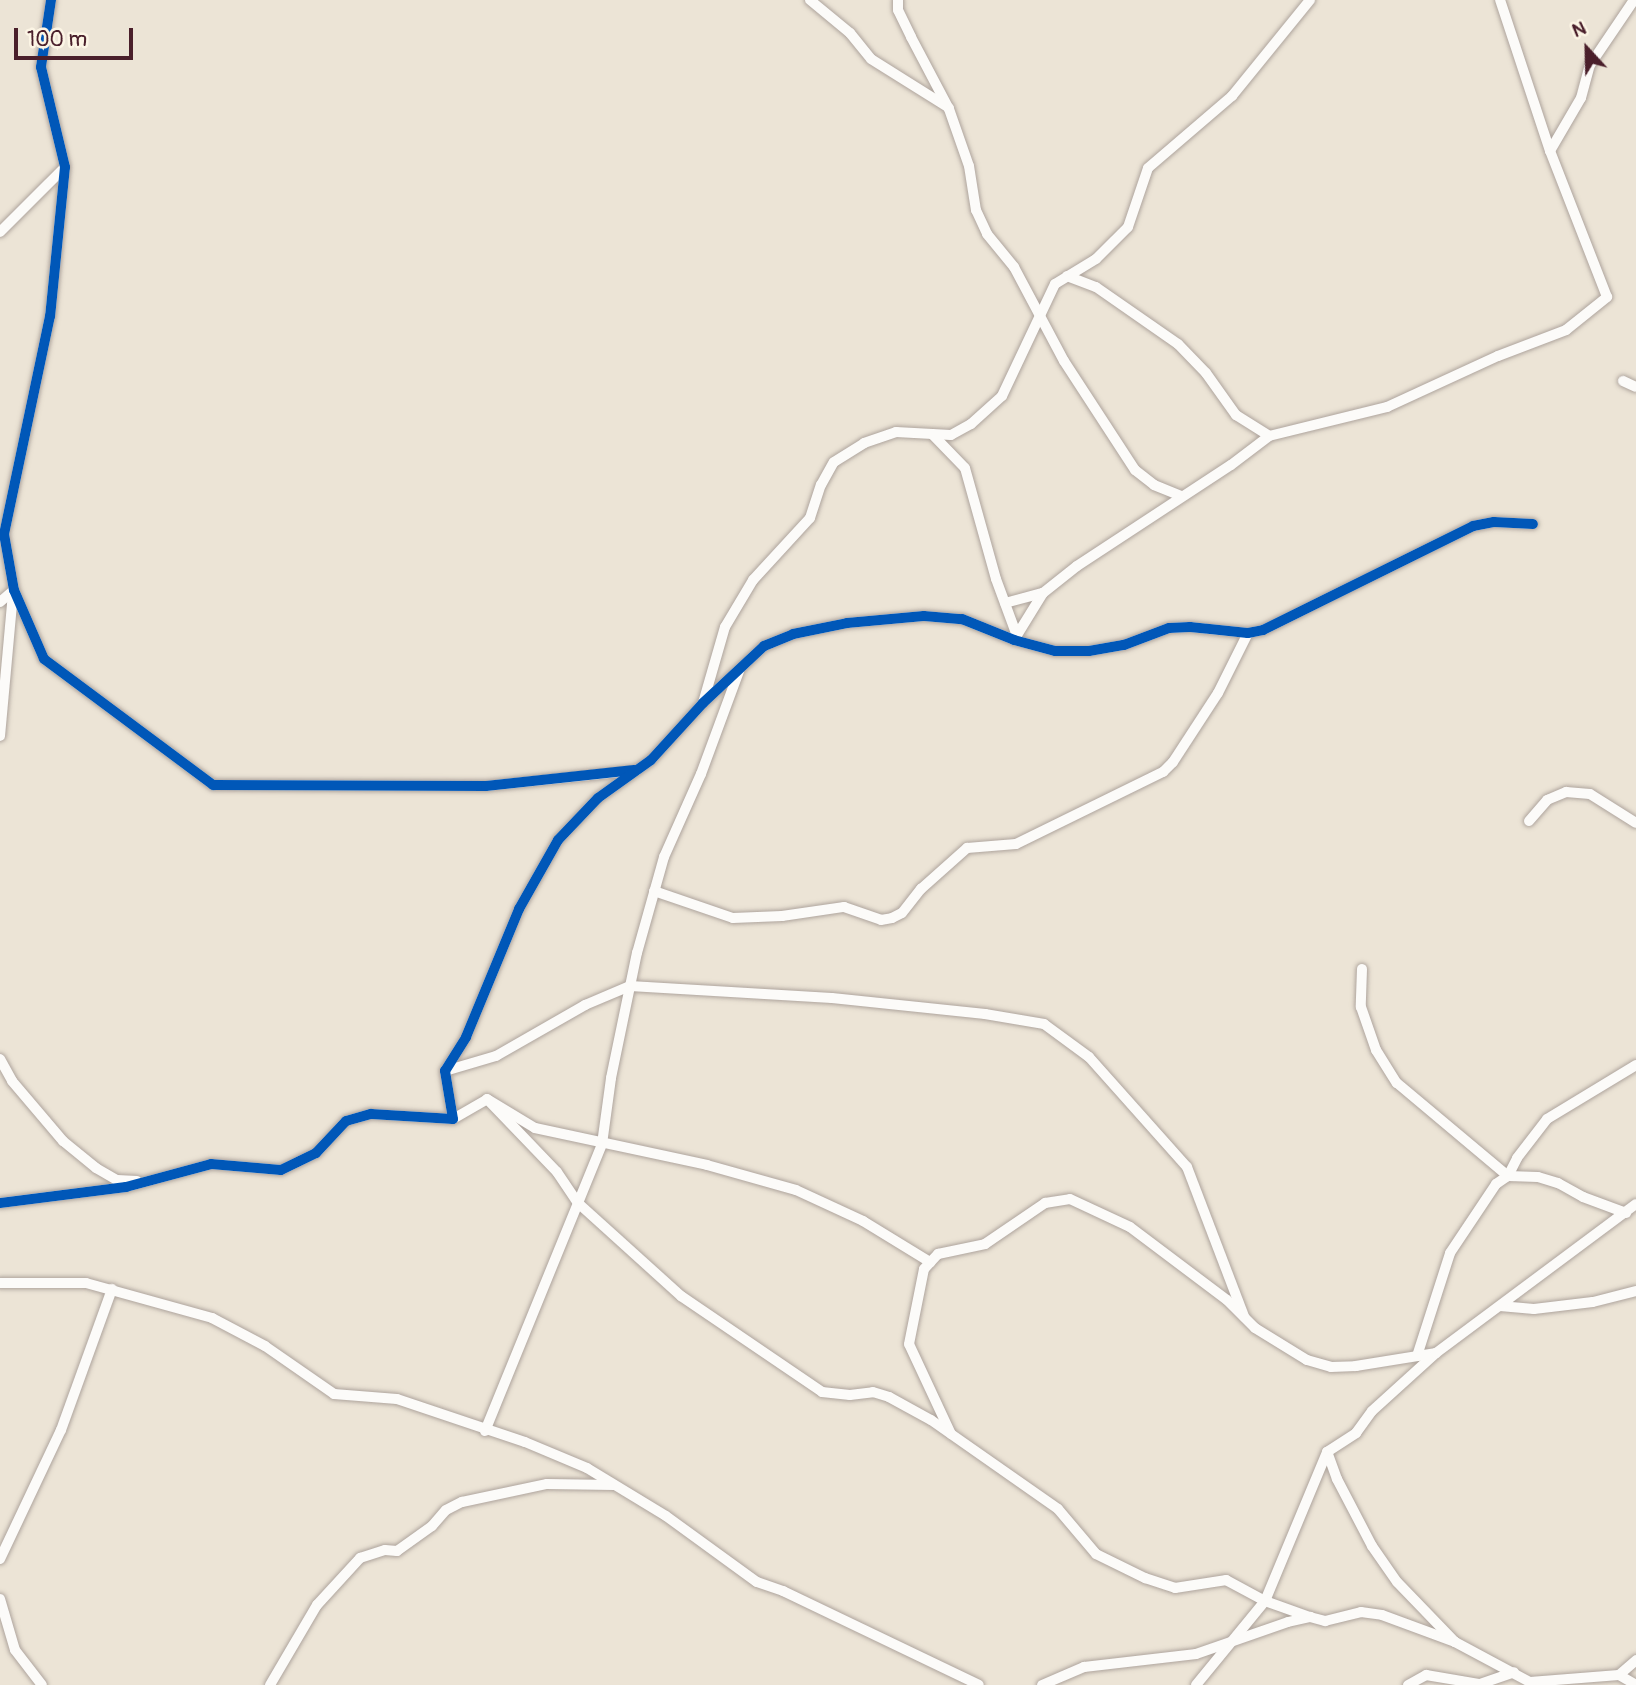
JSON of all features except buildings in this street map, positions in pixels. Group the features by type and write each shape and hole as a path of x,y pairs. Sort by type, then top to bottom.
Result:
{"street":[{"path":"51,0 41,67 65,167 50,316 4,534 14,590 44,659 213,785 486,786 638,769"},
{"path":"810,0 850,33 872,59 949,108"},
{"path":"898,0 898,10 949,108 969,166 980,222 995,247 1014,267 1040,311 1064,361 1136,470 1154,485 1181,496"},
{"path":"703,703 725,627 753,580 810,518 821,485 834,462 864,443 896,432 951,435 971,424 1002,396 1055,284 1096,259 1128,227 1148,168 1232,96 1310,0"},
{"path":"1005,603 1043,593 1181,496 1231,465 1269,436 1387,407 1499,356 1566,330 1607,297 1597,263 1550,151 1500,0"},
{"path":"1550,151 1581,98 1590,65 1634,0"},
{"path":"0,232 65,167"},
{"path":"1067,276 1096,287 1178,344 1206,373 1236,415 1269,436"},
{"path":"1623,381 1636,387"},
{"path":"932,434 965,468 1015,636"},
{"path":"453,1119 445,1071 466,1037 519,909 558,839 598,798 651,760 703,703 764,646 793,634 847,622 924,616 962,618 1055,651 1088,651 1124,645 1169,628 1190,627 1248,633 1263,630 1474,526 1494,522 1533,524"},
{"path":"0,602 14,590"},
{"path":"0,736 14,590"},
{"path":"1015,636 1043,593"},
{"path":"654,891 733,918 782,916 844,907 881,920 892,918 902,913 921,889 967,848 1016,844 1163,772 1173,762 1218,693 1248,633"},
{"path":"485,1431 602,1144 611,1078 630,986 654,891 664,857 701,774 740,670"},
{"path":"1529,821 1547,800 1566,792 1590,794 1636,823"},
{"path":"1362,970 1361,1007 1376,1051 1397,1083 1508,1176 1538,1177 1558,1183 1583,1197 1626,1213"},
{"path":"445,1071 496,1056 585,1005 630,986 832,998 985,1014 1044,1024 1089,1057 1187,1167 1244,1316"},
{"path":"0,1059 12,1081 63,1141 96,1168 117,1180 141,1182"},
{"path":"1417,1356 1450,1253 1496,1184 1508,1176 1517,1158 1547,1119 1636,1065"},
{"path":"486,1099 536,1128 706,1165 796,1190 863,1221 930,1262"},
{"path":"0,1203 126,1187 211,1164 281,1170 316,1153 346,1121 371,1114 453,1119 486,1099"},
{"path":"486,1099 557,1172 578,1203 681,1296 822,1392 850,1395 873,1392 889,1397 952,1435 1058,1509 1096,1555 1175,1588 1226,1580 1265,1601 1325,1621 1361,1612 1382,1615 1455,1642 1530,1682 1619,1675 1636,1685"},
{"path":"952,1435 909,1344 924,1269 938,1254 985,1244 1045,1203 1070,1199 1130,1227 1227,1300 1255,1328 1307,1360 1331,1367 1436,1353"},
{"path":"1196,1685 1265,1601 1326,1452 1356,1433 1372,1411 1436,1353 1636,1204"},
{"path":"0,1283 52,1281 112,1289 212,1318 241,1332 296,1366 334,1394 397,1399 485,1431 525,1442 587,1468 666,1516 730,1566 757,1582 783,1591 979,1685"},
{"path":"0,1559 61,1430 112,1289"},
{"path":"1500,1306 1534,1309 1593,1302 1636,1291"},
{"path":"1326,1452 1372,1546 1397,1582 1455,1642"},
{"path":"270,1685 317,1605 360,1558 385,1550 397,1551 432,1526 446,1510 462,1502 547,1484 615,1485"},
{"path":"0,1599 15,1650 42,1685"},
{"path":"1042,1685 1084,1667 1196,1654 1310,1617"},
{"path":"1619,1675 1636,1660"},
{"path":"1408,1685 1426,1675 1480,1684 1514,1672"}],"cycle path":[{"path":"51,0 41,67 65,167 50,316 4,534 14,590 44,659 213,785 486,786 634,770"},
{"path":"0,1203 126,1187 211,1164 281,1170 316,1153 346,1121 371,1114 453,1119 445,1071 466,1037 519,909 558,840 598,798 651,760 703,703 764,646 793,634 847,623 924,616 962,619 1014,640 1055,651 1089,651 1124,645 1169,628 1190,627 1248,633 1263,630 1473,526 1494,522 1533,524"}]}
